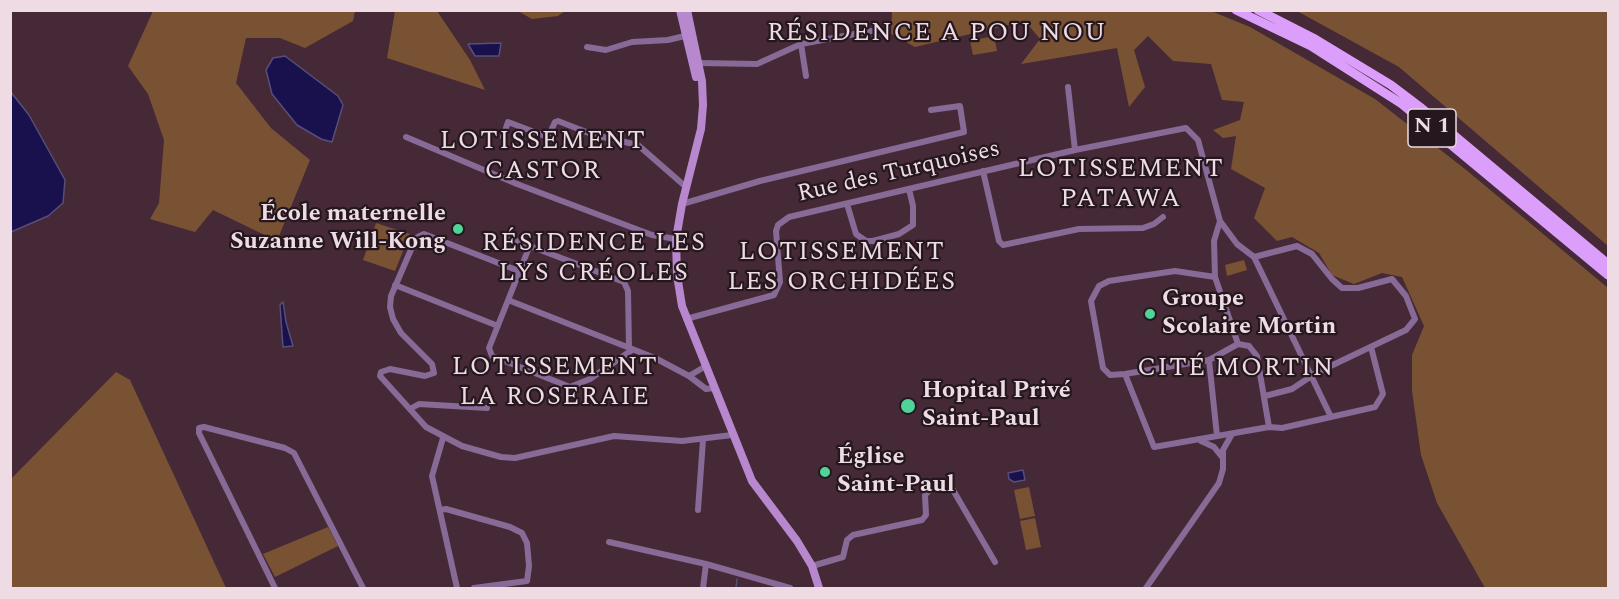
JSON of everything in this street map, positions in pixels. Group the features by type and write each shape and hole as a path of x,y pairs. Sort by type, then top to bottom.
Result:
{"main road":[{"path":"680,10 699,63 703,105 697,146 682,204 676,239 676,275 686,319 752,481 797,541 812,566 819,588"},
{"path":"687,10 698,94 697,146"},
{"name":"N 1","path":"1236,10 1311,46 1402,104 1608,275"},
{"name":"N 1","path":"1258,10 1324,44 1398,91 1608,264"}],"street":[{"path":"699,63 757,64 801,44 872,31"},
{"path":"587,47 606,50 632,42 668,40 689,35"},
{"path":"801,44 806,76"},
{"path":"1068,87 1075,150"},
{"path":"682,204 760,182 964,132 960,106 931,110"},
{"path":"503,137 508,122 545,136 549,135 558,121 594,135 638,145 686,187"},
{"name":"Rue des Turquoises","path":"686,319 774,295 780,282 778,225 789,217 1075,150 1184,128 1189,129 1199,144 1220,221 1233,240 1254,257 1331,417"},
{"path":"406,137 517,184 652,235 676,239"},
{"path":"984,171 999,241 1004,246 1079,229 1143,228 1163,217"},
{"path":"847,204 856,234 866,241 873,241 899,234 913,225 913,206 909,189"},
{"path":"1220,221 1215,241 1215,277 1238,344"},
{"path":"519,271 424,234 416,238 395,285 390,307 393,319 413,347 434,368 431,375 390,369 381,372 382,381 426,427 443,438 485,454 515,458 614,436 703,440 732,435"},
{"path":"509,238 624,282 628,291 630,349"},
{"path":"530,246 489,348 493,357 570,387 591,379 630,349"},
{"path":"1254,257 1297,246 1312,254 1342,288 1358,288 1386,279 1397,282 1414,313 1415,322 1406,330 1311,377 1288,391 1265,396"},
{"path":"1215,277 1174,271 1109,281 1095,290 1091,296 1091,305 1103,368 1110,375 1125,374 1209,360 1238,344 1249,346 1256,352 1269,427"},
{"path":"395,285 498,326"},
{"path":"508,300 655,358 689,376 706,389 715,388"},
{"path":"1125,374 1154,447 1201,441 1269,427 1282,428 1372,408 1382,401 1383,394 1371,347"},
{"path":"1209,360 1217,436"},
{"path":"689,376 705,366"},
{"path":"410,409 419,404 487,408"},
{"path":"275,588 199,433 199,428 204,427 285,448 294,453 363,588"},
{"path":"1146,588 1219,483 1223,469 1222,457 1232,434"},
{"path":"443,438 432,476 457,588"},
{"path":"698,510 703,440"},
{"path":"1201,441 1214,447 1222,457"},
{"path":"812,566 843,557 847,540 853,535 922,520 926,515 925,495 933,487 940,485 953,490 995,562"},
{"path":"440,510 446,509 510,527 522,532 527,543 529,566 527,580 474,588"},
{"path":"609,542 706,564 790,588"},
{"path":"703,588 706,564"}],"shaded area":[{"path":"153,11 355,11 353,21 305,48 280,38 246,38 236,83 271,128 310,160 277,241 213,210 195,232 150,219 159,203 164,140 148,94 128,66"},
{"path":"395,11 437,11 470,60 485,90 387,58"},
{"path":"518,11 565,11 558,16 532,19"},
{"path":"892,11 1211,11 1250,27 1375,99 1465,169 1608,288 1608,588 1485,588 1437,503 1421,455 1412,391 1412,355 1424,326 1402,277 1382,273 1354,284 1332,275 1319,253 1292,237 1277,241 1254,218 1265,188 1231,169 1236,136 1223,138 1213,130 1240,120 1244,102 1222,100 1211,64 1173,61 1148,36 1134,50 1145,87 1129,107 1117,48 1021,64 1040,39 1025,21 915,47 891,34"},
{"path":"1297,11 1608,11 1608,246 1399,67"},
{"path":"994,36 997,51 973,55 970,41"},
{"path":"501,43 499,56 475,56 468,44"},
{"path":"285,56 338,96 343,105 332,142 321,139 297,125 272,94 266,70 273,58"},
{"path":"10,91 29,115 65,180 63,203 48,216 11,232"},
{"path":"376,223 410,234 395,271 363,260"},
{"path":"1244,260 1247,270 1227,276 1225,265"},
{"path":"283,302 293,346 283,347 280,305"},
{"path":"116,372 130,380 226,588 11,588 11,479"},
{"path":"1023,470 1025,480 1014,482 1009,479 1008,473"},
{"path":"1029,487 1035,516 1020,519 1014,490"},
{"path":"1035,518 1041,547 1026,550 1020,521"},
{"path":"328,527 338,546 275,577 263,554"}],"waterway":[{"path":"736,588 737,579"}],"place":[{"name":"École maternelle Suzanne Will-Kong","path":"458,229"},
{"name":"Groupe Scolaire Mortin","path":"1150,314"},
{"name":"Hopital Privé Saint-Paul","path":"908,406"},
{"name":"Église Saint-Paul","path":"825,472"}],"district":[{"name":"RÉSIDENCE A POU NOU","path":"937,35"},
{"name":"LOTISSEMENT CASTOR","path":"543,158"},
{"name":"LOTISSEMENT PATAWA","path":"1121,186"},
{"name":"RÉSIDENCE LES LYS CRÉOLES","path":"594,260"},
{"name":"LOTISSEMENT LES ORCHIDÉES","path":"842,269"},
{"name":"CITÉ MORTIN","path":"1236,370"},
{"name":"LOTISSEMENT LA ROSERAIE","path":"555,384"}]}
